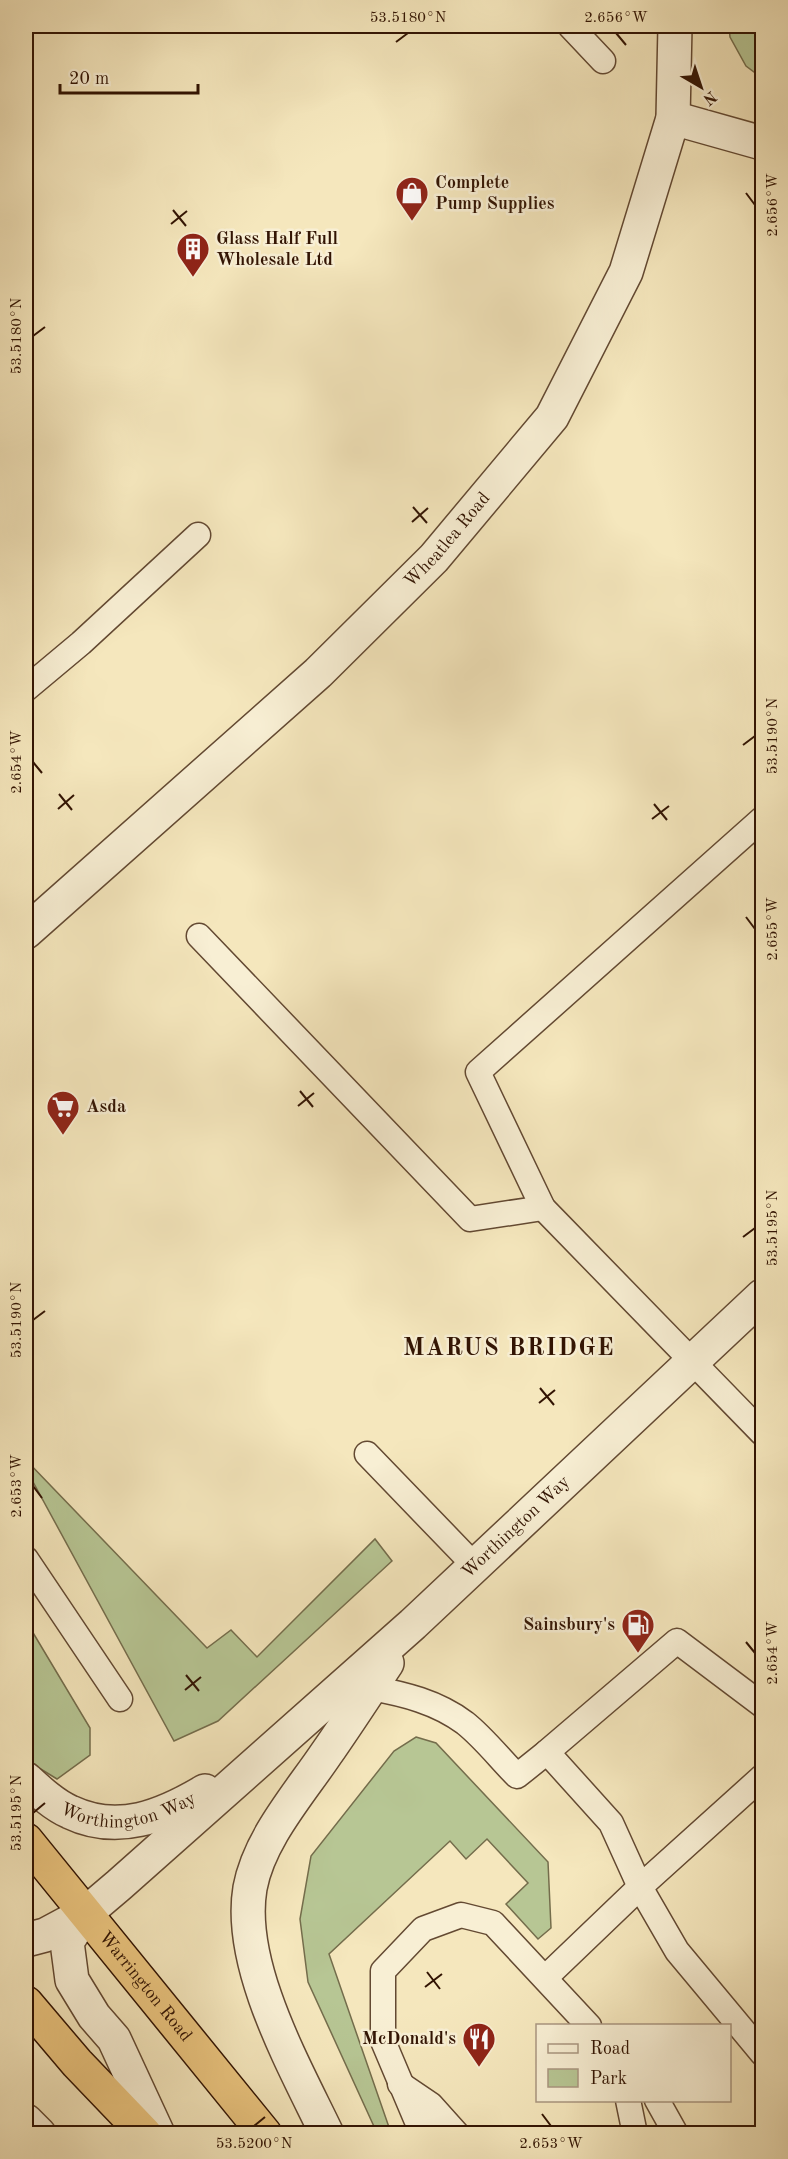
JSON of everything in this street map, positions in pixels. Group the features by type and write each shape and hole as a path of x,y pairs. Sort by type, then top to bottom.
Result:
{"highway":[{"name":"Warrington Road","path":"26,1840 265,2133"},
{"path":"26,2003 57,2041 145,2133"}],"street":[{"name":"Wheatlea Road","path":"26,932 318,673 434,558 552,417 626,272 673,118 675,26"},
{"path":"673,118 762,143"},
{"name":"Worthington Way","path":"26,1940 45,1935 86,1913 413,1624 762,1296"},
{"path":"327,2133 281,2036 258,1977 248,1927 250,1888 265,1844 413,1624"},
{"name":"Worthington Way","path":"26,1779 69,1812 88,1819 120,1823 159,1816 265,1755"},
{"name":"Worthington Way","path":"86,1913 68,1942 72,1980 94,2016 114,2039 158,2133"},
{"path":"26,2121 39,2133"}],"lane":[{"path":"570,26 603,62"},
{"path":"26,689 81,643 198,535"},
{"path":"762,819 478,1072 543,1208 762,1433"},
{"path":"199,936 470,1219 543,1208"},
{"path":"368,1454 474,1565"},
{"path":"26,1559 120,1699"},
{"path":"371,1688 413,1696 437,1706 465,1723 517,1776 677,1641 762,1705"},
{"path":"547,1752 611,1823 640,1887 677,1951 762,2053"},
{"path":"545,1978 640,1887 762,1778"},
{"path":"429,2133 416,2119 383,2041 383,1971 423,1929 461,1915 493,1923 588,2024"},
{"path":"400,2084 431,2105 457,2133"},
{"path":"628,2102 634,2133"},
{"path":"658,2102 675,2133"}],"green space":[{"path":"729,26 762,26 762,78 746,66 730,37"},
{"path":"26,1460 207,1648 231,1630 257,1657 375,1539 392,1561 218,1721 174,1741 26,1469"},
{"path":"26,1621 90,1728 90,1755 57,1779 26,1760"},
{"path":"416,1737 436,1743 548,1862 551,1928 538,1939 506,1904 528,1883 487,1839 466,1859 450,1841 329,1954 391,2133 377,2133 308,1982 300,1919 311,1856 394,1751"}],"place":[{"name":"Complete Pump Supplies","path":"412,222"},
{"name":"Glass Half Full Wholesale Ltd","path":"193,278"},
{"name":"Asda","path":"63,1136"},
{"name":"Sainsbury's","path":"638,1654"},
{"name":"McDonald's","path":"479,2068"}],"district":[{"name":"MARUS BRIDGE","path":"509,1349"}]}
